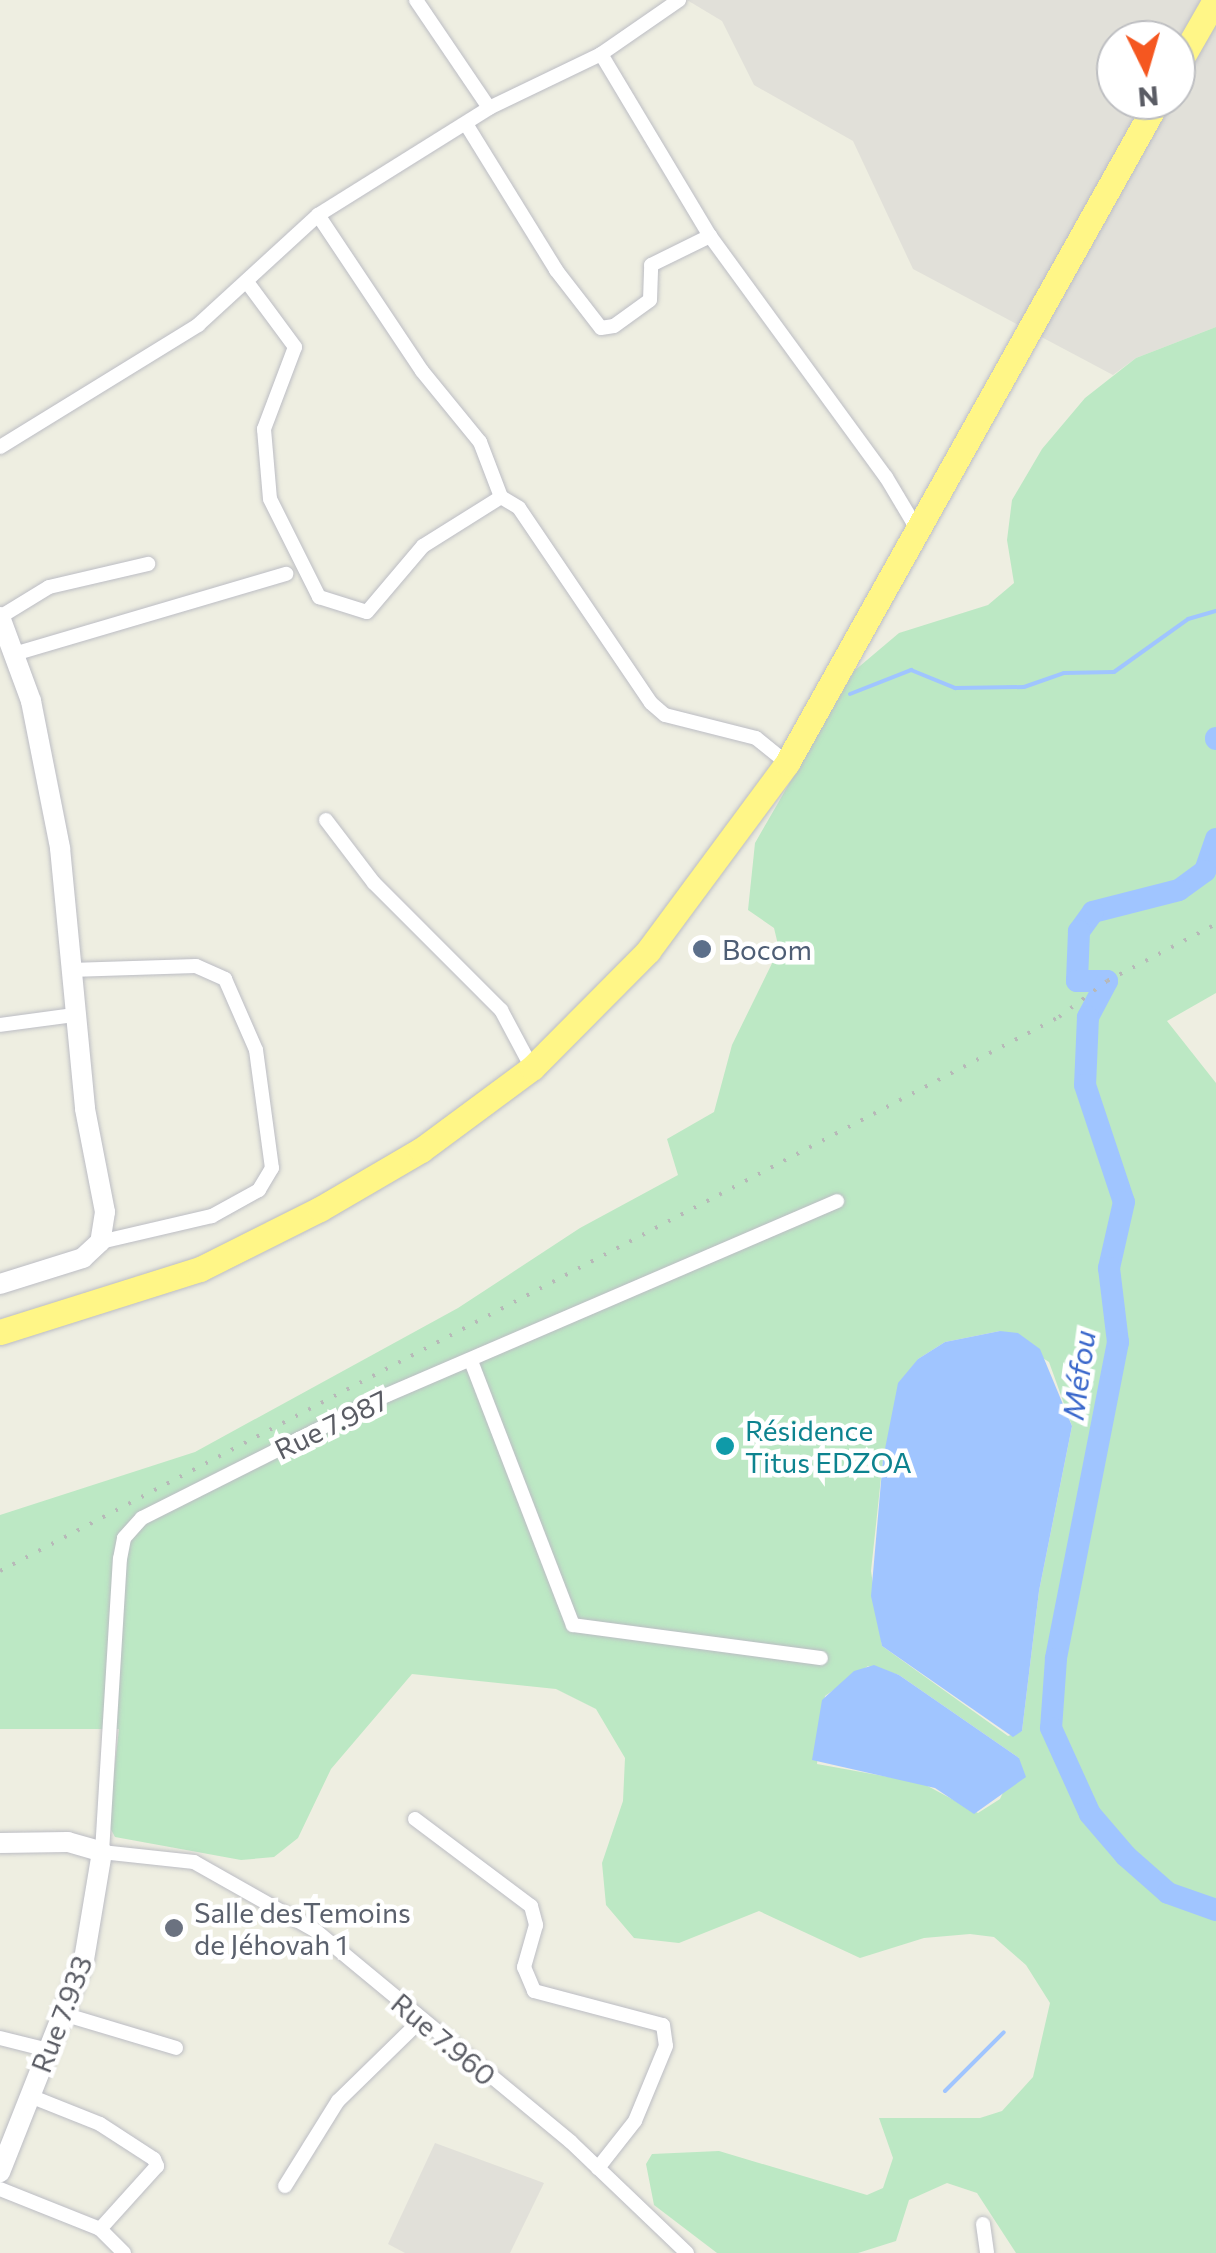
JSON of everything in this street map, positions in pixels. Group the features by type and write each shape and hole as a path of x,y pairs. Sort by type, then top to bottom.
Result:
{"highway":[{"path":"1196,33 1215,0"},
{"path":"0,1332 200,1269 320,1210 421,1150 532,1068 686,906 787,763 1147,120"}],"street":[{"path":"416,0 489,108"},
{"path":"0,447 112,384 247,282 318,215 489,108 601,54 679,0"},
{"path":"601,54 710,236 886,477 916,529"},
{"path":"466,124 556,270 601,328 614,326 650,300 650,265 710,236"},
{"path":"318,215 422,372 480,442 502,497 519,508 575,600 651,703 665,715 756,738 787,763"},
{"path":"247,282 295,348 264,429 270,499 320,597 367,612 423,546 502,497"},
{"path":"100,1242 105,1212 74,1015 60,848 31,701 0,617 49,587 148,564"},
{"path":"14,654 286,574"},
{"path":"326,820 374,883 502,1010 532,1068"},
{"path":"0,1284 56,1271 100,1242 212,1216 259,1190 272,1168 256,1050 225,979 196,966 70,970"},
{"path":"0,1024 74,1015"},
{"name":"Rue 7.987","path":"102,1852 124,1538 142,1518 387,1394 471,1361 836,1200"},
{"path":"471,1361 573,1625 822,1658"},
{"path":"415,1819 531,1906 536,1924 524,1966 534,1991 664,2026 666,2046 634,2121 598,2168"},
{"name":"Rue 7.960","path":"0,1843 68,1842 102,1852 174,1858 217,1870 316,1931 598,2168 687,2253"},
{"name":"Rue 7.933","path":"0,2172 64,2014 94,1921 102,1852"},
{"path":"64,2014 176,2048"},
{"path":"284,2186 338,2101 422,2019"},
{"path":"0,2038 48,2050"},
{"path":"30,2096 100,2124 154,2159 157,2166 100,2229"},
{"path":"0,2190 100,2229 124,2253"},
{"path":"982,2224 987,2253"}],"shaded area":[{"path":"687,0 1216,0 1216,327 1136,358 1113,375 913,269 853,141 754,85 722,21"},
{"path":"435,2143 544,2183 510,2253 405,2253 388,2244"}],"green space":[{"path":"1216,327 1216,993 1167,1021 1216,1083 1216,2253 1016,2253 977,2193 947,2183 909,2200 896,2241 858,2253 717,2253 654,2205 646,2164 652,2154 719,2151 867,2195 883,2188 893,2158 879,2118 980,2118 1002,2111 1033,2077 1050,2003 1026,1965 994,1937 970,1934 924,1938 860,1958 759,1911 679,1943 634,1938 606,1905 602,1863 623,1801 625,1758 596,1709 556,1689 412,1674 331,1769 298,1838 274,1857 241,1860 115,1837 108,1824 119,1729 0,1729 0,1515 195,1452 458,1308 580,1228 678,1175 667,1139 714,1112 732,1045 779,949 774,928 748,910 755,843 854,671 899,633 988,605 1014,583 1007,540 1012,500 1042,449 1085,398 1136,358","holes":["1000,1331 1049,1362 1072,1426 1039,1591 1022,1731 1008,1736 882,1646 871,1571 883,1459 918,1359 945,1342","868,1666 899,1675 1019,1758 1000,1799 978,1813 922,1783 817,1764 825,1696"]}],"water":[{"path":"1000,1331 1018,1333 1040,1349 1072,1426 1039,1591 1022,1731 1013,1737 882,1646 871,1596 883,1459 898,1383 918,1359 945,1342"},
{"path":"874,1665 899,1675 1019,1758 1026,1777 974,1814 935,1788 812,1760 822,1700 854,1671"}],"waterway":[{"path":"850,694 911,670 955,688 1024,687 1064,673 1114,672 1188,619 1216,611"},
{"name":"Méfou","path":"1216,839 1205,871 1179,890 1093,912 1079,931 1077,981 1107,981 1088,1017 1085,1085 1124,1202 1109,1268 1118,1342 1056,1659 1051,1728 1090,1814 1126,1856 1168,1893 1216,1910"},
{"path":"945,2091 1004,2032"}],"railway":[{"path":"0,1571 1059,1017 1107,981 1216,924"}],"place":[{"name":"Bocom","path":"702,949"},
{"name":"Résidence Titus EDZOA","path":"725,1446"},
{"name":"Salle desTemoins de Jéhovah 1","path":"174,1928"}]}
